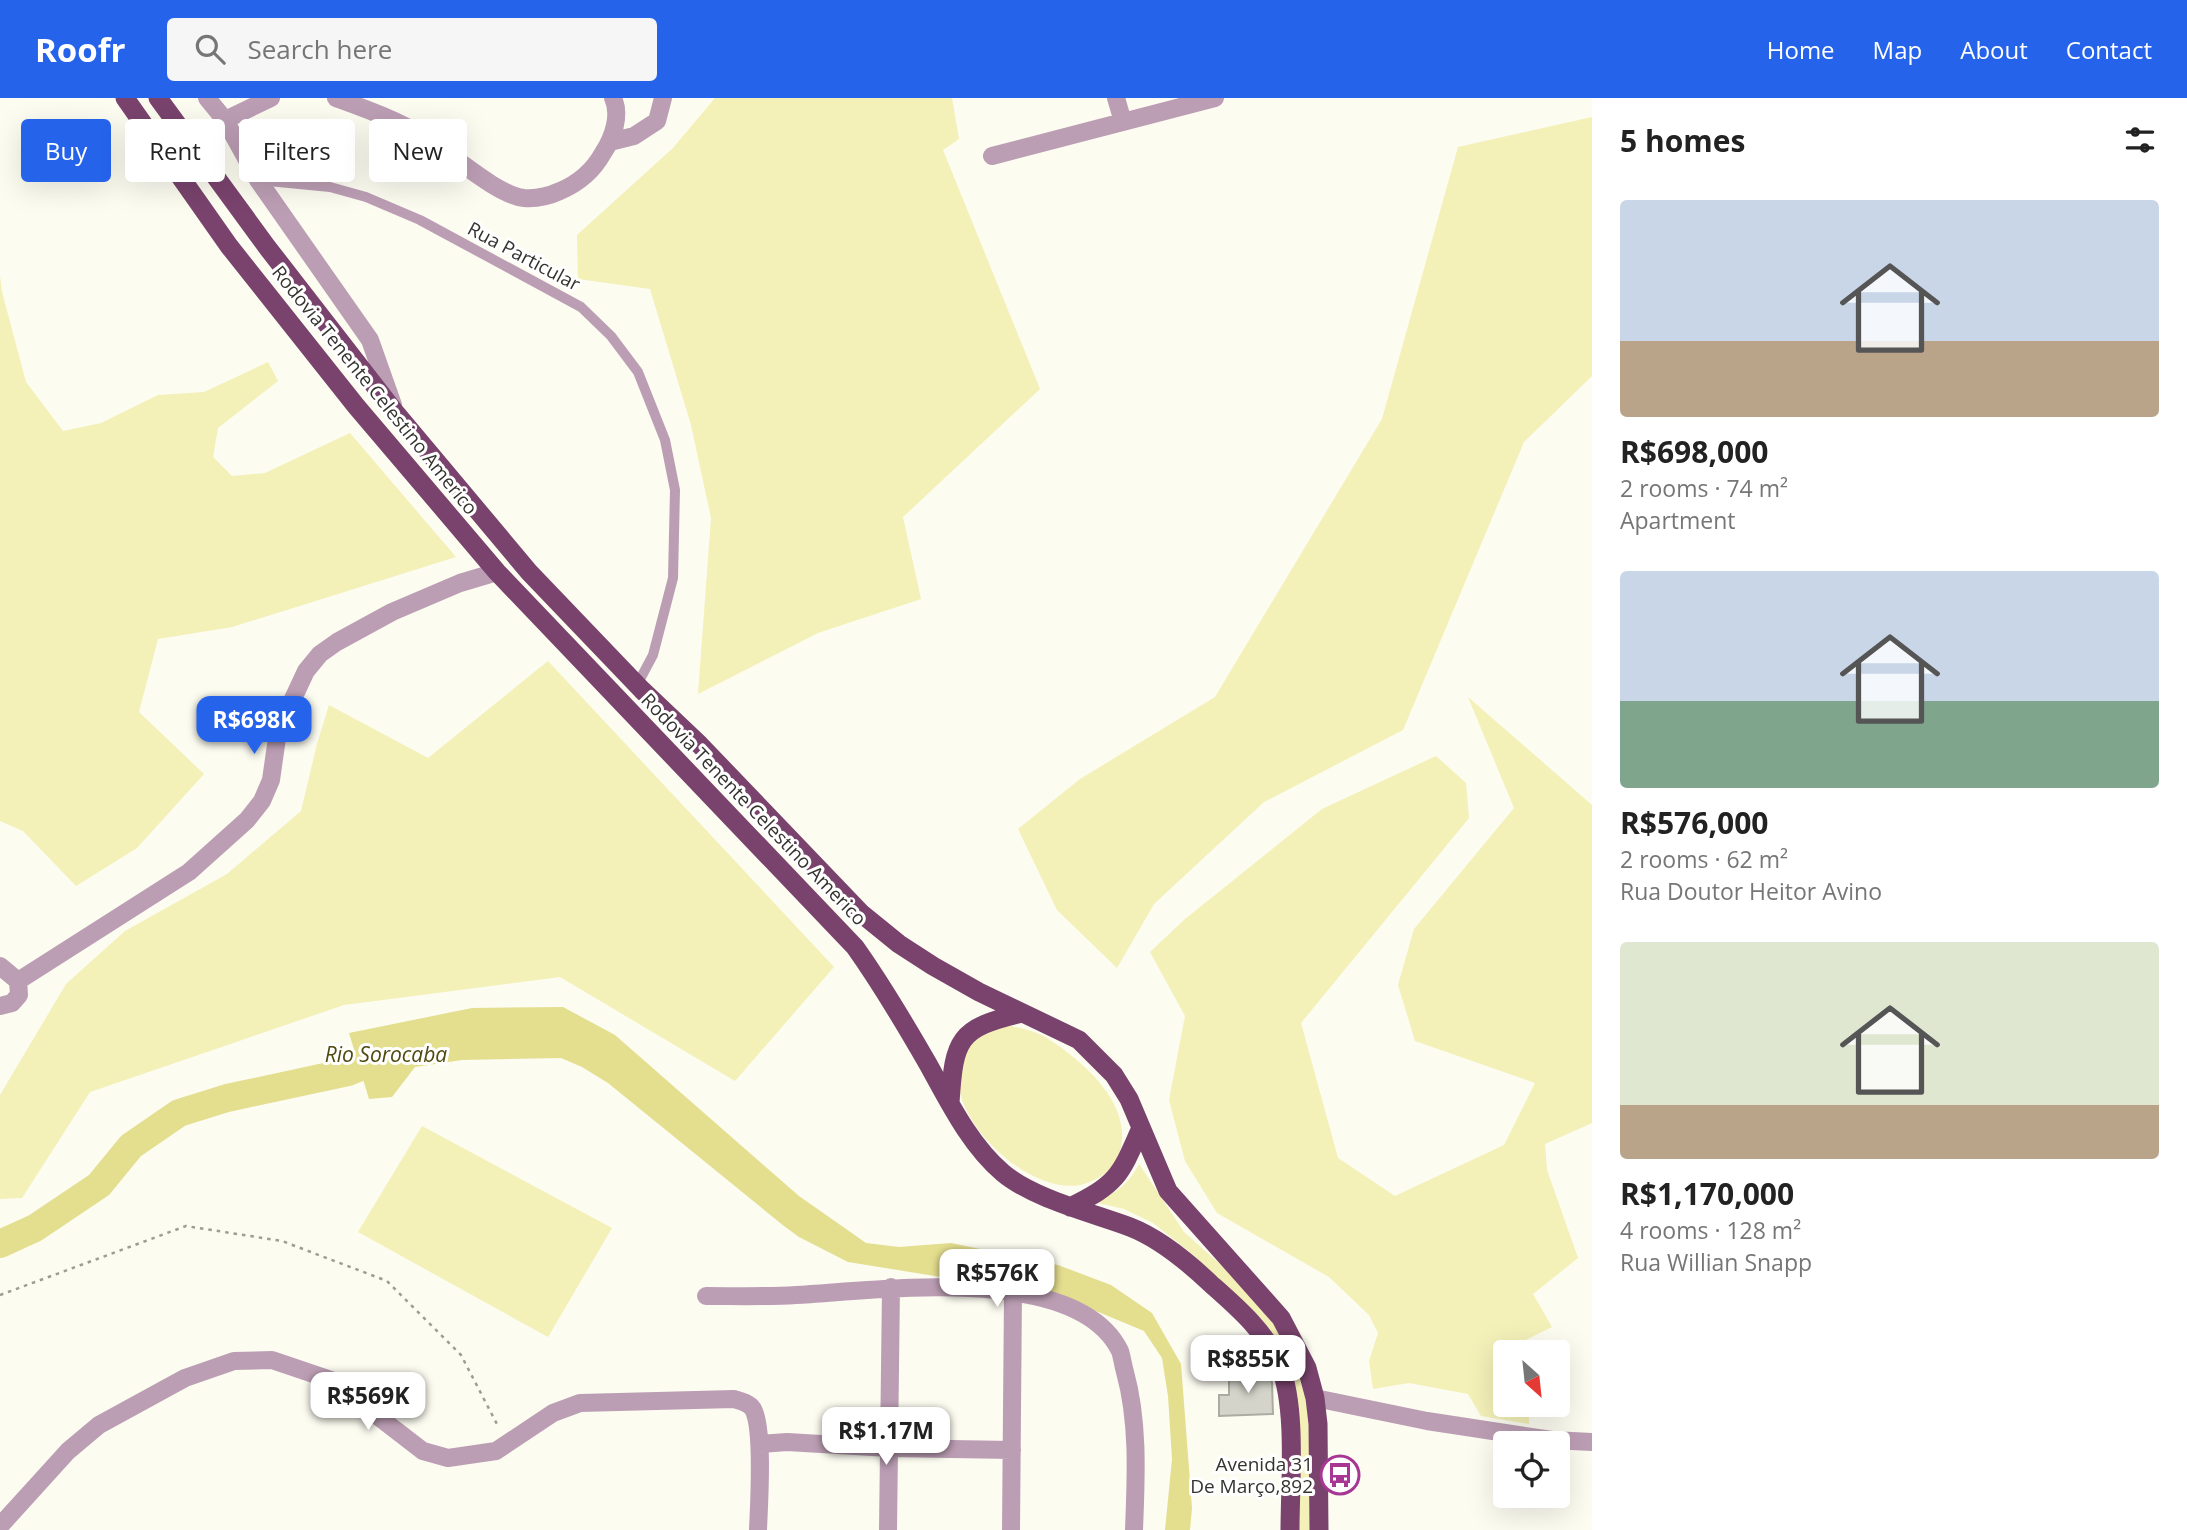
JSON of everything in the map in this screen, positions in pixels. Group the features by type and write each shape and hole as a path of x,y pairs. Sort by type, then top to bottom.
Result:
{"highway":[{"name":"Rodovia Tenente Celestino Americo","path":"125,98 229,246 356,406 497,572 855,947 882,985 981,1151 1005,1175 1070,1207 1133,1228 1168,1248 1201,1274 1243,1314 1269,1346 1280,1367 1290,1425 1290,1530"},
{"name":"Rodovia Tenente Celestino Americo","path":"158,98 275,258 395,412 529,572 637,685 700,745 862,914 899,944 933,966 1079,1040 1098,1056 1114,1075 1129,1099 1168,1191 1280,1318 1307,1368 1318,1424 1319,1530"},
{"path":"950,1103 952,1064 960,1043 971,1031 988,1021 1022,1013"},
{"path":"1070,1207 1093,1196 1115,1180 1140,1130"}],"street":[{"path":"207,98 224,119"},
{"path":"239,145 225,120 271,98"},
{"path":"336,98 374,112 425,137 491,184 522,198 546,197 576,185 597,164 614,136 616,104 613,98"},
{"path":"610,142 634,136 656,121 663,98"},
{"path":"1116,98 1122,122"},
{"path":"992,156 1215,98"},
{"path":"259,182 370,340 395,412"},
{"path":"18,981 189,872 247,820 262,801 271,780 278,732 306,671 320,654 392,612 460,583 497,572"},
{"path":"0,966 18,981 19,995 12,1003 0,1006"},
{"path":"706,1296 795,1295 891,1287 942,1286 1013,1291 1067,1307 1101,1326 1120,1351 1130,1392 1136,1468 1134,1530"},
{"path":"888,1530 891,1287"},
{"path":"1011,1530 1013,1291"},
{"path":"0,1526 68,1451 100,1424 185,1378 234,1362 272,1360 331,1380 423,1451 449,1458 496,1451 552,1413 580,1403 734,1399 745,1402 753,1409 760,1444 758,1530"},
{"path":"1315,1398 1427,1421 1552,1440 1592,1442"},
{"path":"760,1444 1012,1450"}],"lane":[{"name":"Rua Particular","path":"279,182 330,187 366,197 421,220 581,307 611,336 638,372 665,440 675,490 673,578 653,655 637,685"}],"path":[{"path":"0,1295 186,1226 282,1241 387,1281 461,1355 506,1443"}],"shaded area":[{"path":"715,98 952,98 959,139 943,150 1040,389 903,517 921,599 818,633 698,694 711,518 691,425 650,289 578,279 577,235 673,148"},
{"path":"1592,117 1592,376 1524,442 1403,730 1264,802 1154,904 1117,968 1057,910 1018,829 1080,779 1215,697 1382,419 1458,147"},
{"path":"0,276 26,382 63,431 101,423 158,395 204,392 268,362 278,381 218,428 213,457 232,476 265,473 350,433 456,557 232,627 158,639 139,712 204,774 137,848 76,886 23,831 0,821"},
{"path":"548,661 834,967 735,1081 560,977 344,1005 90,1092 22,1198 0,1199 0,1095 66,984 125,931 227,874 301,811 329,705 428,758"},
{"path":"1468,697 1592,805 1592,1123 1545,1144 1547,1170 1578,1258 1533,1294 1552,1327 1525,1340 1493,1340 1493,1418 1481,1416 1468,1394 1409,1383 1373,1389 1369,1361 1378,1333 1369,1315 1329,1277 1217,1213 1185,1161 1169,1100 1185,1016 1150,952 1185,919 1322,809 1436,756 1466,783 1469,818 1301,1023 1338,1158 1395,1196 1504,1145 1535,1083 1415,1041 1398,985 1414,929 1514,808"},
{"path":"1007,1025 1038,1033 1055,1043 1087,1069 1106,1091 1119,1117 1122,1144 1111,1167 1101,1176 1087,1183 1063,1185 1036,1177 1010,1161 987,1140 969,1114 959,1088 960,1062 974,1040"},
{"path":"422,1126 612,1228 548,1337 358,1232"},
{"path":"1139,1164 1184,1232 1256,1296 1289,1344 1312,1412 1311,1530 1297,1530 1279,1345 1260,1318 1191,1253 1153,1223 1124,1209 1094,1202 1121,1188"},
{"path":"1493,1418 1529,1418 1529,1424"}],"water":[{"name":"Rio Sorocaba","path":"563,1007 615,1035 799,1196 866,1243 899,1247 951,1243 1058,1265 1111,1285 1152,1313 1181,1364 1192,1508 1190,1530 1165,1530 1172,1459 1168,1396 1162,1358 1144,1331 1055,1294 992,1274 941,1277 848,1262 799,1237 608,1083 561,1058 462,1060 415,1067 392,1097 369,1099 349,1033 472,1008"}],"building":[{"path":"1229,1372 1269,1373 1273,1414 1219,1416 1219,1395 1229,1395"}],"waterway":[{"name":"Rio Sorocaba","path":"0,1244 35,1228 99,1185 131,1146 179,1113 227,1098 348,1072 394,1053"}],"place":[{"name":"Avenida 31 De Março,892","path":"1340,1475"}]}
